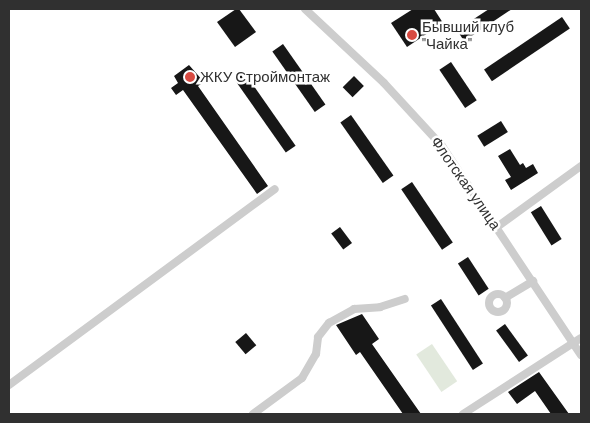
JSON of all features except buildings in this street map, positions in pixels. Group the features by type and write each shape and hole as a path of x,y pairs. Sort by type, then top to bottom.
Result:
{"street":[{"name":"Флотская улица","path":"305,9 384,83 442,146 581,354"},
{"path":"497,226 581,166"},
{"path":"9,385 275,189"},
{"path":"505,298 533,281"},
{"path":"254,414 302,378 316,354 318,337 329,323 354,309 380,307 405,299"},
{"path":"463,414 581,338"}],"shaded area":[{"path":"432,344 457,381 441,392 416,355"}],"place":[{"name":"Бывший клуб \"Чайка\"","path":"412,35"},
{"name":"ЖКУ Строймонтаж","path":"190,77"}]}
